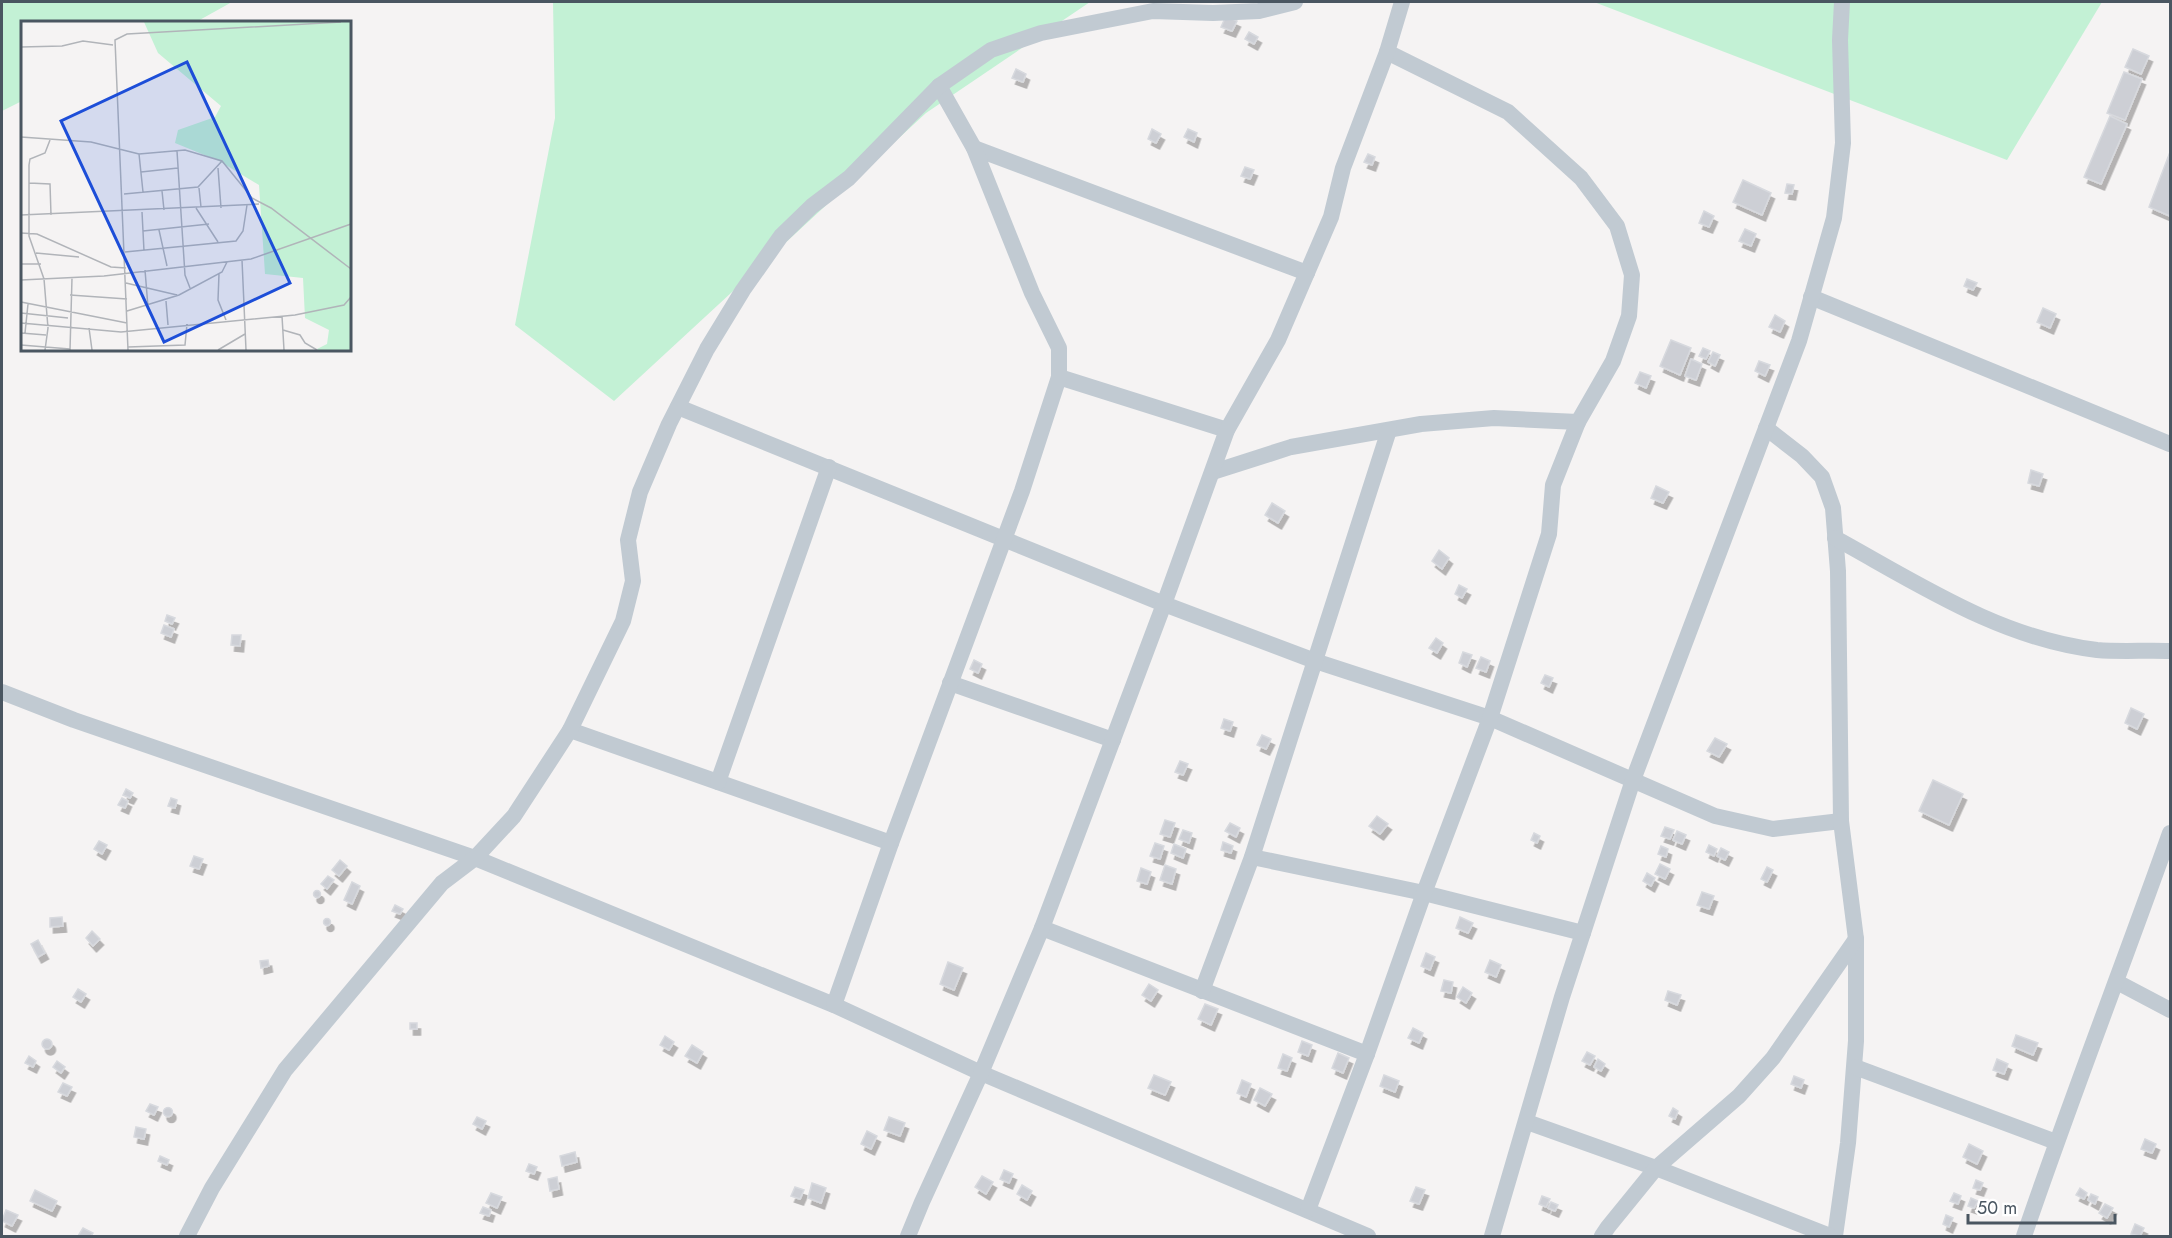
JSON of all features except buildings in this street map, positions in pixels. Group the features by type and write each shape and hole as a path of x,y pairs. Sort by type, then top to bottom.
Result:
{"street":[{"path":"187,1236 212,1188 285,1070 442,883 475,858 514,816 570,730 623,621 633,581 628,540 640,492 707,349 743,290 781,236 812,206 849,178 939,86 991,50 1041,33 1154,11 1213,14 1259,12 1295,2"},
{"path":"908,1236 981,1073 1042,928 1227,430 1278,340 1331,217 1343,168 1387,52 1402,2"},
{"path":"1492,1236 1562,997 1633,780 1799,342 1834,218 1843,143 1840,40 1842,2"},
{"path":"1308,1210 1490,718 1549,534 1553,485 1578,422 1613,361 1629,316 1632,275 1617,226 1581,178 1508,112 1387,52"},
{"path":"834,1005 891,843 1022,490 1059,377 1059,348 1032,293 974,148 939,86"},
{"path":"974,148 1308,273"},
{"path":"1811,297 2170,444"},
{"path":"1059,377 1227,430"},
{"path":"678,407 1004,537 1164,604 1315,662 1490,718 1715,816 1773,829 1841,821"},
{"path":"1213,471 1291,447 1421,424 1494,418 1578,422"},
{"path":"1766,428 1802,456 1822,477 1833,508 1838,571 1841,821 1856,939 1855,1067 1848,1143 1834,1236"},
{"path":"1202,991 1252,857 1389,430"},
{"path":"718,782 829,467"},
{"path":"1835,538 1964,609 2039,638 2097,650 2170,651"},
{"path":"950,683 1113,740"},
{"path":"2,692 85,724 475,858 834,1005 981,1073 1368,1236"},
{"path":"570,730 891,843"},
{"path":"2024,1236 2056,1142 2117,982 2170,833"},
{"path":"1252,857 1424,893 1583,933"},
{"path":"1042,928 1367,1054"},
{"path":"1602,1236 1656,1168 1739,1096 1773,1058 1856,939"},
{"path":"2117,982 2170,1010"},
{"path":"1855,1067 2056,1142"},
{"path":"1527,1122 1656,1168 1830,1236"}],"green space":[{"path":"2,2 232,2 198,21 21,21 21,102 2,111"},
{"path":"553,2 1090,2 926,113 614,401 515,325 555,118"},
{"path":"1594,2 2102,2 2007,160"}]}
